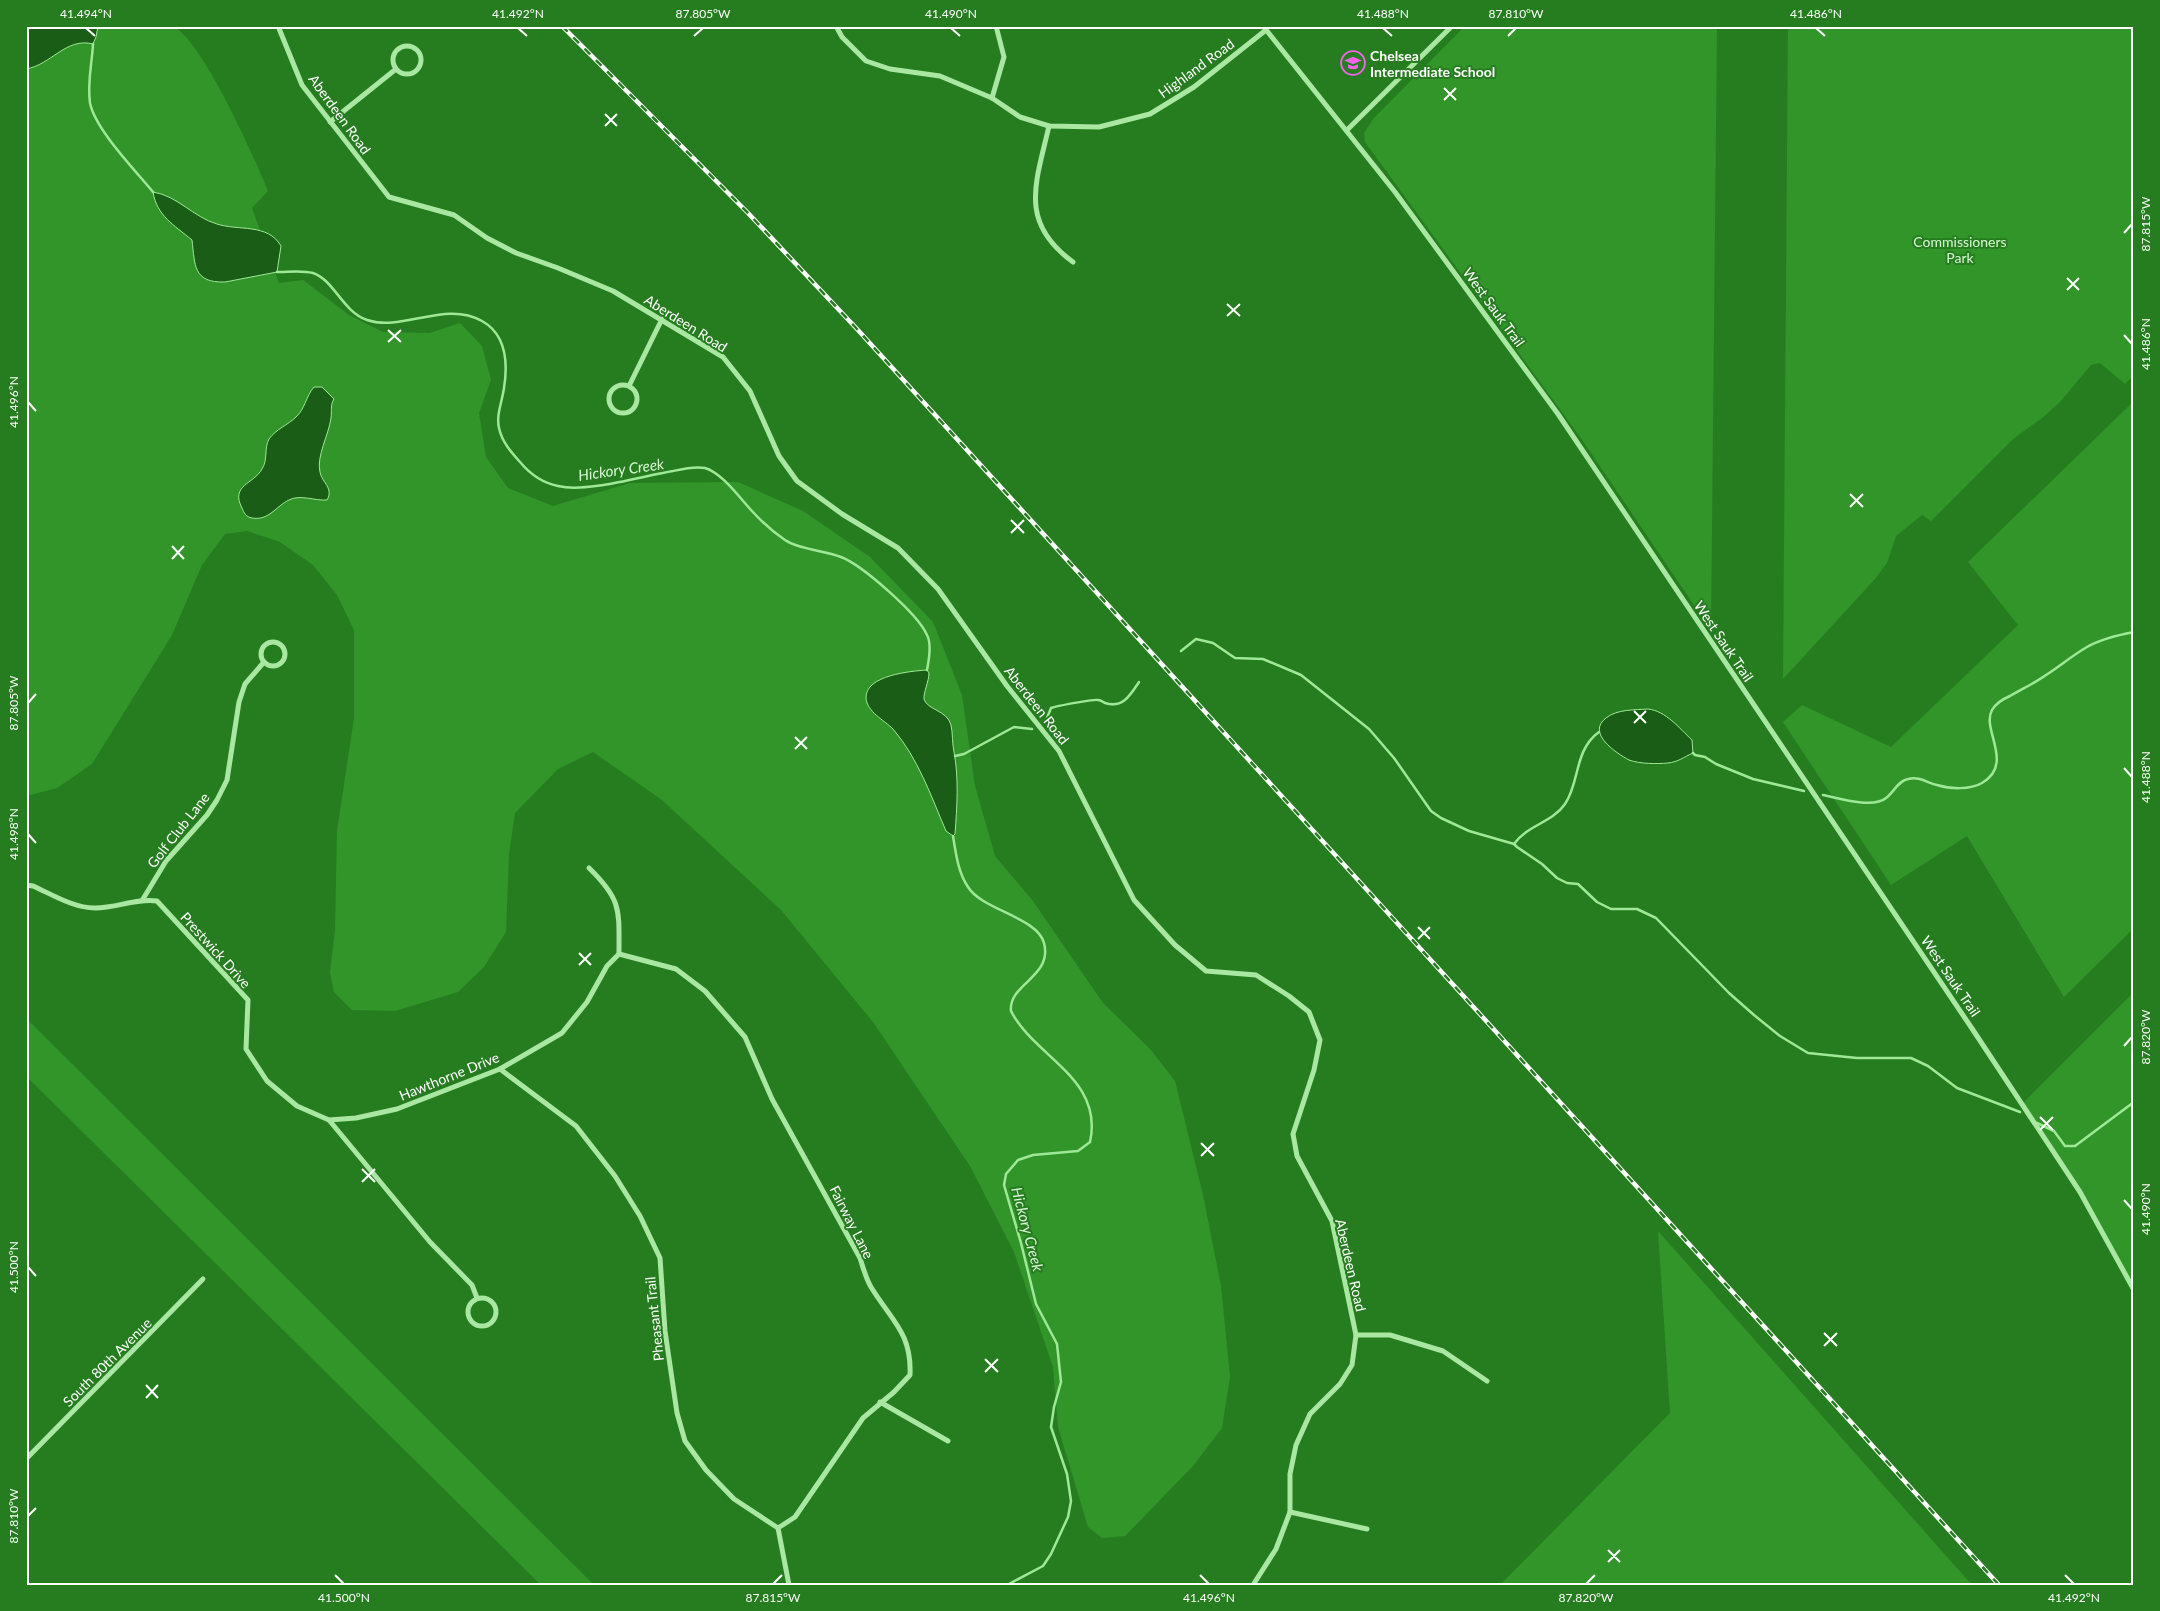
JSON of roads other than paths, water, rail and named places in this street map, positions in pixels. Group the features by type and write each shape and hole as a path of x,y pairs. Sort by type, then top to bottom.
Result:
{"street":[{"name":"Aberdeen Road","path":"278,26 302,86 389,196 454,215 487,238 508,249 613,291 723,357 750,391 779,456 797,481 842,514 898,548 938,589 1007,686 1059,751 1134,900 1174,945 1206,971 1256,975 1289,996 1309,1012 1320,1040 1314,1070 1292,1134 1297,1156 1332,1221 1356,1335 1352,1365 1340,1384 1310,1414 1296,1445 1290,1474 1290,1512 1276,1549 1253,1585"},
{"name":"Highland Road","path":"836,26 842,37 866,61 890,70 940,76 992,98 1020,117 1049,126 1099,127 1150,114 1194,87 1264,28"},
{"path":"992,98 1004,57 996,26"},
{"path":"1347,130 1452,26"},
{"name":"West Sauk Trail","path":"1264,28 1401,200 1563,421 2080,1192 2134,1290"},
{"path":"410,46 420,55 420,65 414,72 404,74 396,69 393,61 398,49 410,46"},
{"path":"330,122 396,69"},
{"path":"1049,126 1035,188 1037,220 1056,249 1073,262"},
{"path":"629,386 662,319"},
{"path":"618,386 629,386 636,394 635,405 627,412 616,411 609,403 610,392 618,386"},
{"name":"Golf Club Lane","path":"271,642 282,646 285,653 280,664 272,666 264,662 261,652 264,645 271,642"},
{"name":"Golf Club Lane","path":"142,899 166,861 207,815 217,800 227,780 239,702 245,684 264,662"},
{"path":"590,868 608,886 619,910 619,954"},
{"path":"26,885 33,886 74,904 94,908 122,905 142,899"},
{"name":"Prestwick Drive","path":"142,899 157,901 248,1000 246,1049 268,1081 297,1106 329,1120 430,1242 472,1285 477,1298"},
{"name":"Hawthorne Drive","path":"329,1120 356,1118 397,1109 500,1069 562,1033 587,1002 607,966 619,954"},
{"name":"Fairway Lane","path":"619,954 676,969 705,990 745,1037 772,1099 860,1258 870,1286 904,1337 911,1356 910,1375 894,1392 863,1418 795,1517 778,1528"},
{"name":"Pheasant Trail","path":"500,1069 576,1126 615,1176 640,1216 660,1258 665,1331 677,1413 685,1441 706,1470 734,1499 778,1528"},
{"name":"South 80th Avenue","path":"26,1459 203,1280"},
{"name":"Prestwick Drive","path":"477,1298 488,1299 495,1307 494,1318 486,1325 475,1324 468,1316 469,1305 477,1298"},
{"path":"1356,1335 1390,1334 1443,1351 1486,1381"},
{"path":"880,1402 948,1441"},
{"path":"1290,1512 1367,1530"},
{"path":"778,1528 789,1585"}],"waterway":[{"name":"Hickory Creek","path":"93,44 89,88 93,113 107,137 153,192"},
{"name":"Hickory Creek","path":"277,272 313,273 327,282 351,310 367,320 381,323 453,314 468,315 482,321 497,334 504,350 506,369 498,418 500,433 510,451 532,474 552,485 570,488 599,486 689,468 705,468 718,475 763,522 785,540 798,546 841,557 862,570 889,591 913,615 929,639 930,647 927,670"},
{"path":"1823,795 1855,802 1873,803 1886,798 1899,784 1912,778 1954,788 1972,787 1982,783 1991,775 1996,766 1997,756 1990,727 1992,710 1996,705 2042,678 2087,647 2110,638 2134,632"},
{"path":"1181,651 1196,639 1213,643 1235,658 1263,659 1301,675 1369,729 1394,758 1431,811 1441,818 1469,831 1514,844 1542,864 1557,878 1567,883 1578,884 1597,902 1611,909 1637,909 1656,918 1729,993 1780,1036 1808,1053 1857,1058 1911,1058 1928,1066 1957,1088 2020,1112"},
{"path":"1047,718 1051,708 1060,706 1095,700 1117,704 1126,699 1139,682"},
{"path":"955,756 964,754 1014,727 1032,729"},
{"path":"1514,844 1526,832 1553,816 1565,804 1570,795 1585,748 1599,732"},
{"path":"1693,753 1753,779 1804,791"},
{"name":"Hickory Creek","path":"953,836 956,856 968,887 985,902 1031,927 1039,934 1044,943 1045,955 1042,964 1016,994 1012,1002 1011,1011 1035,1042 1077,1085 1087,1101 1092,1120 1090,1142 1078,1151 1033,1155 1018,1160 1006,1174 1004,1185 1036,1304 1057,1344 1061,1382 1051,1427 1067,1474 1071,1501 1068,1517 1051,1554 1043,1566 1007,1585"},
{"path":"2037,1123 2054,1131 2065,1146 2075,1146 2134,1102"}],"railway":[{"path":"562,26 748,213 857,329 1999,1585"}],"place":[{"name":"Chelsea Intermediate School","path":"1353,63"}],"park label":[{"name":"Commissioners Park","path":"1960,250"}]}
